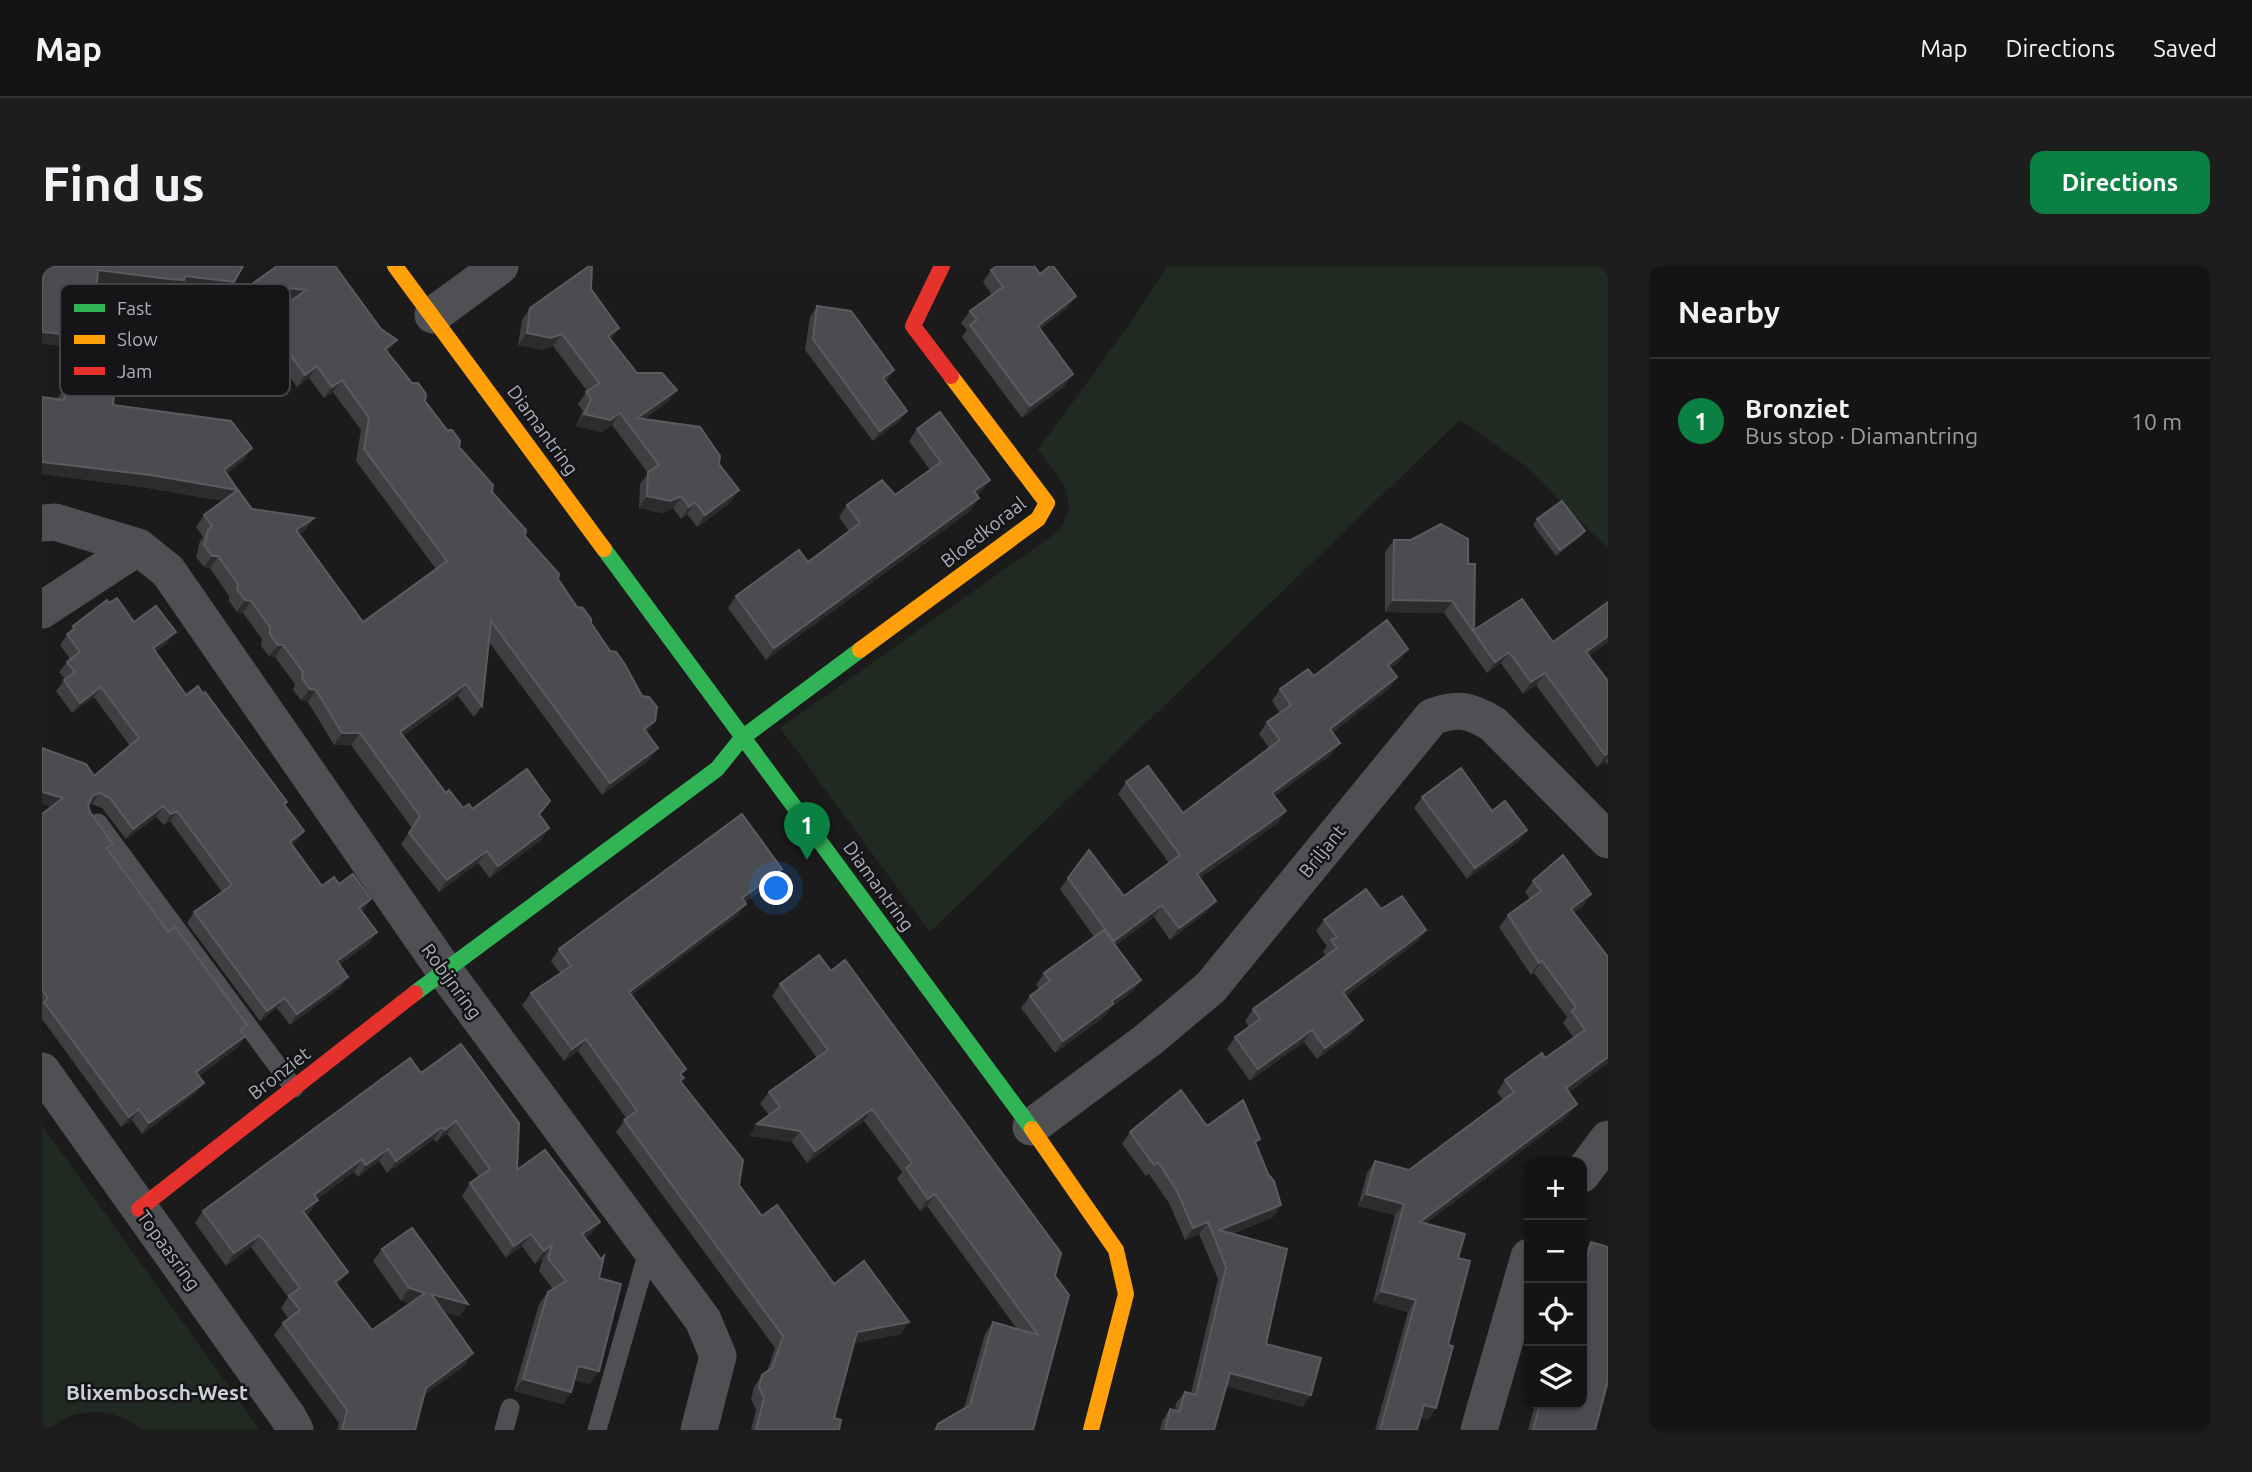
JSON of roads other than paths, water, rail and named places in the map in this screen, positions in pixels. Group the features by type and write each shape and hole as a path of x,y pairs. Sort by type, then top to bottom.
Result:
{"street":[{"name":"Diamantring","path":"395,266 1031,1127 1116,1250 1126,1294 1091,1430"},
{"path":"433,315 499,266"},
{"name":"Bloedkoraal","path":"742,738 1038,519 1047,503 913,327 942,266"},
{"name":"Robijnring","path":"42,523 55,522 138,547 168,571 444,970 703,1320 718,1356 699,1430"},
{"path":"42,610 138,547"},
{"name":"Briljant","path":"1031,1127 1148,1040 1212,987 1432,716 1451,710 1471,711 1493,724 1608,840"},
{"name":"Bronziet","path":"139,1209 444,970 717,769 742,738"},
{"name":"Topaasring","path":"42,1071 295,1430"},
{"path":"1587,1167 1608,1139"},
{"path":"1479,1430 1524,1273"}],"lane":[{"path":"93,816 294,1088"},
{"path":"597,1430 649,1248"},
{"path":"504,1430 510,1408"}],"place":[{"name":"Bronziet","path":"807,860"}],"district":[{"name":"Blixembosch-West","path":"157,1392"}]}
